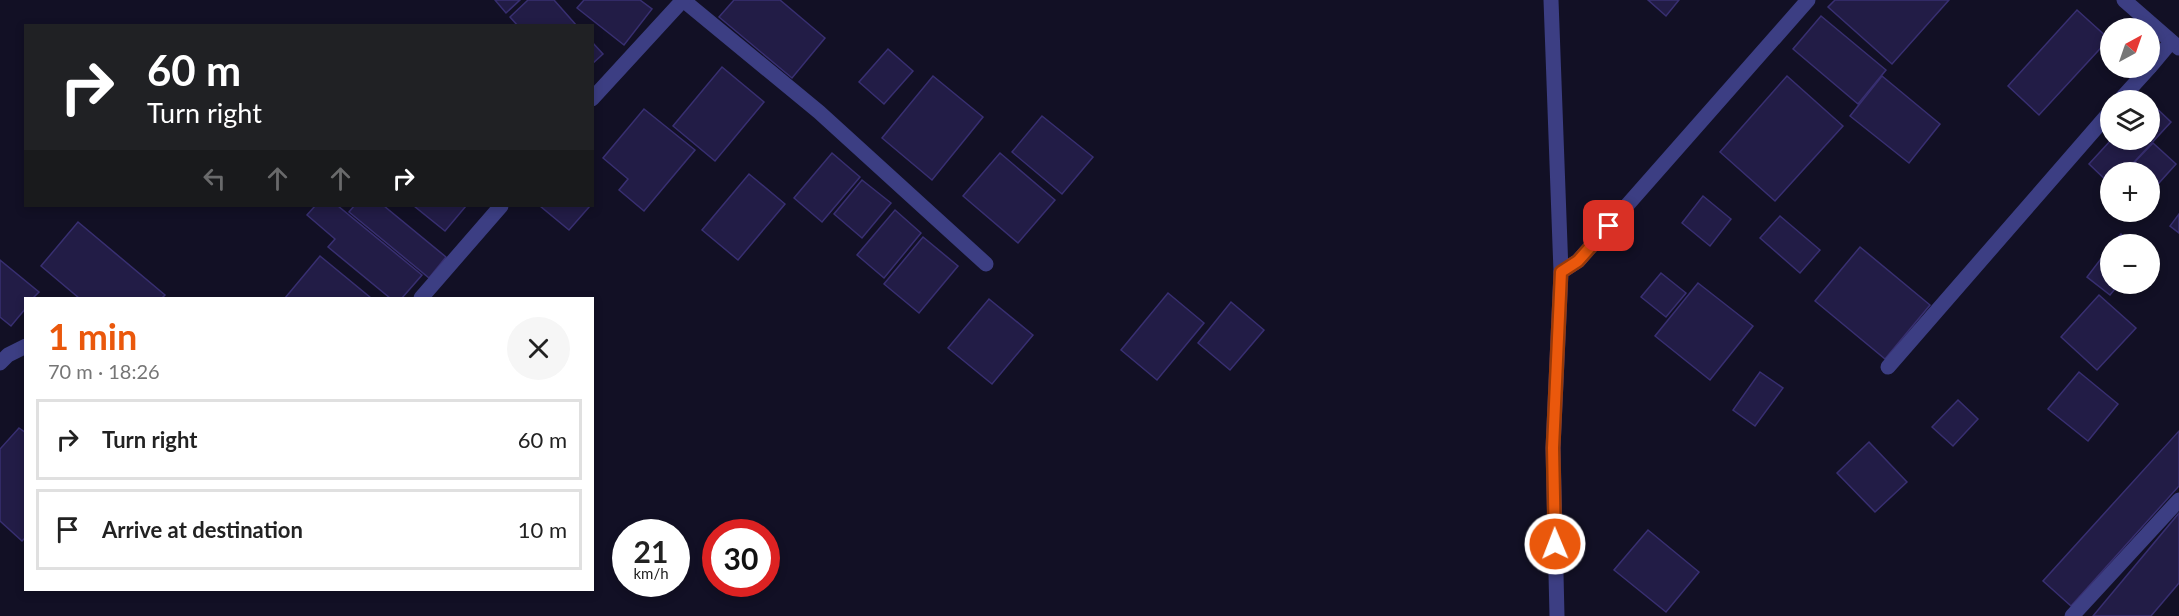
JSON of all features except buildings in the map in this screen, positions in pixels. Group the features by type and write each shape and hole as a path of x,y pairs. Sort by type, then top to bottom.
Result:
{"street":[{"path":"594,97 683,0 819,112 986,264"},
{"path":"1551,0 1561,272 1553,448 1557,616"},
{"path":"1561,272 1578,261 1808,0"},
{"path":"2124,0 2175,45 2160,58"},
{"path":"2129,90 2139,78"},
{"path":"1888,368 2100,124"},
{"path":"422,297 500,207"},
{"path":"0,363 8,355 24,347"},
{"path":"2072,616 2179,500"}],"route":[{"path":"1555,544 1553,448 1561,272 1578,261 1609,226"}]}
